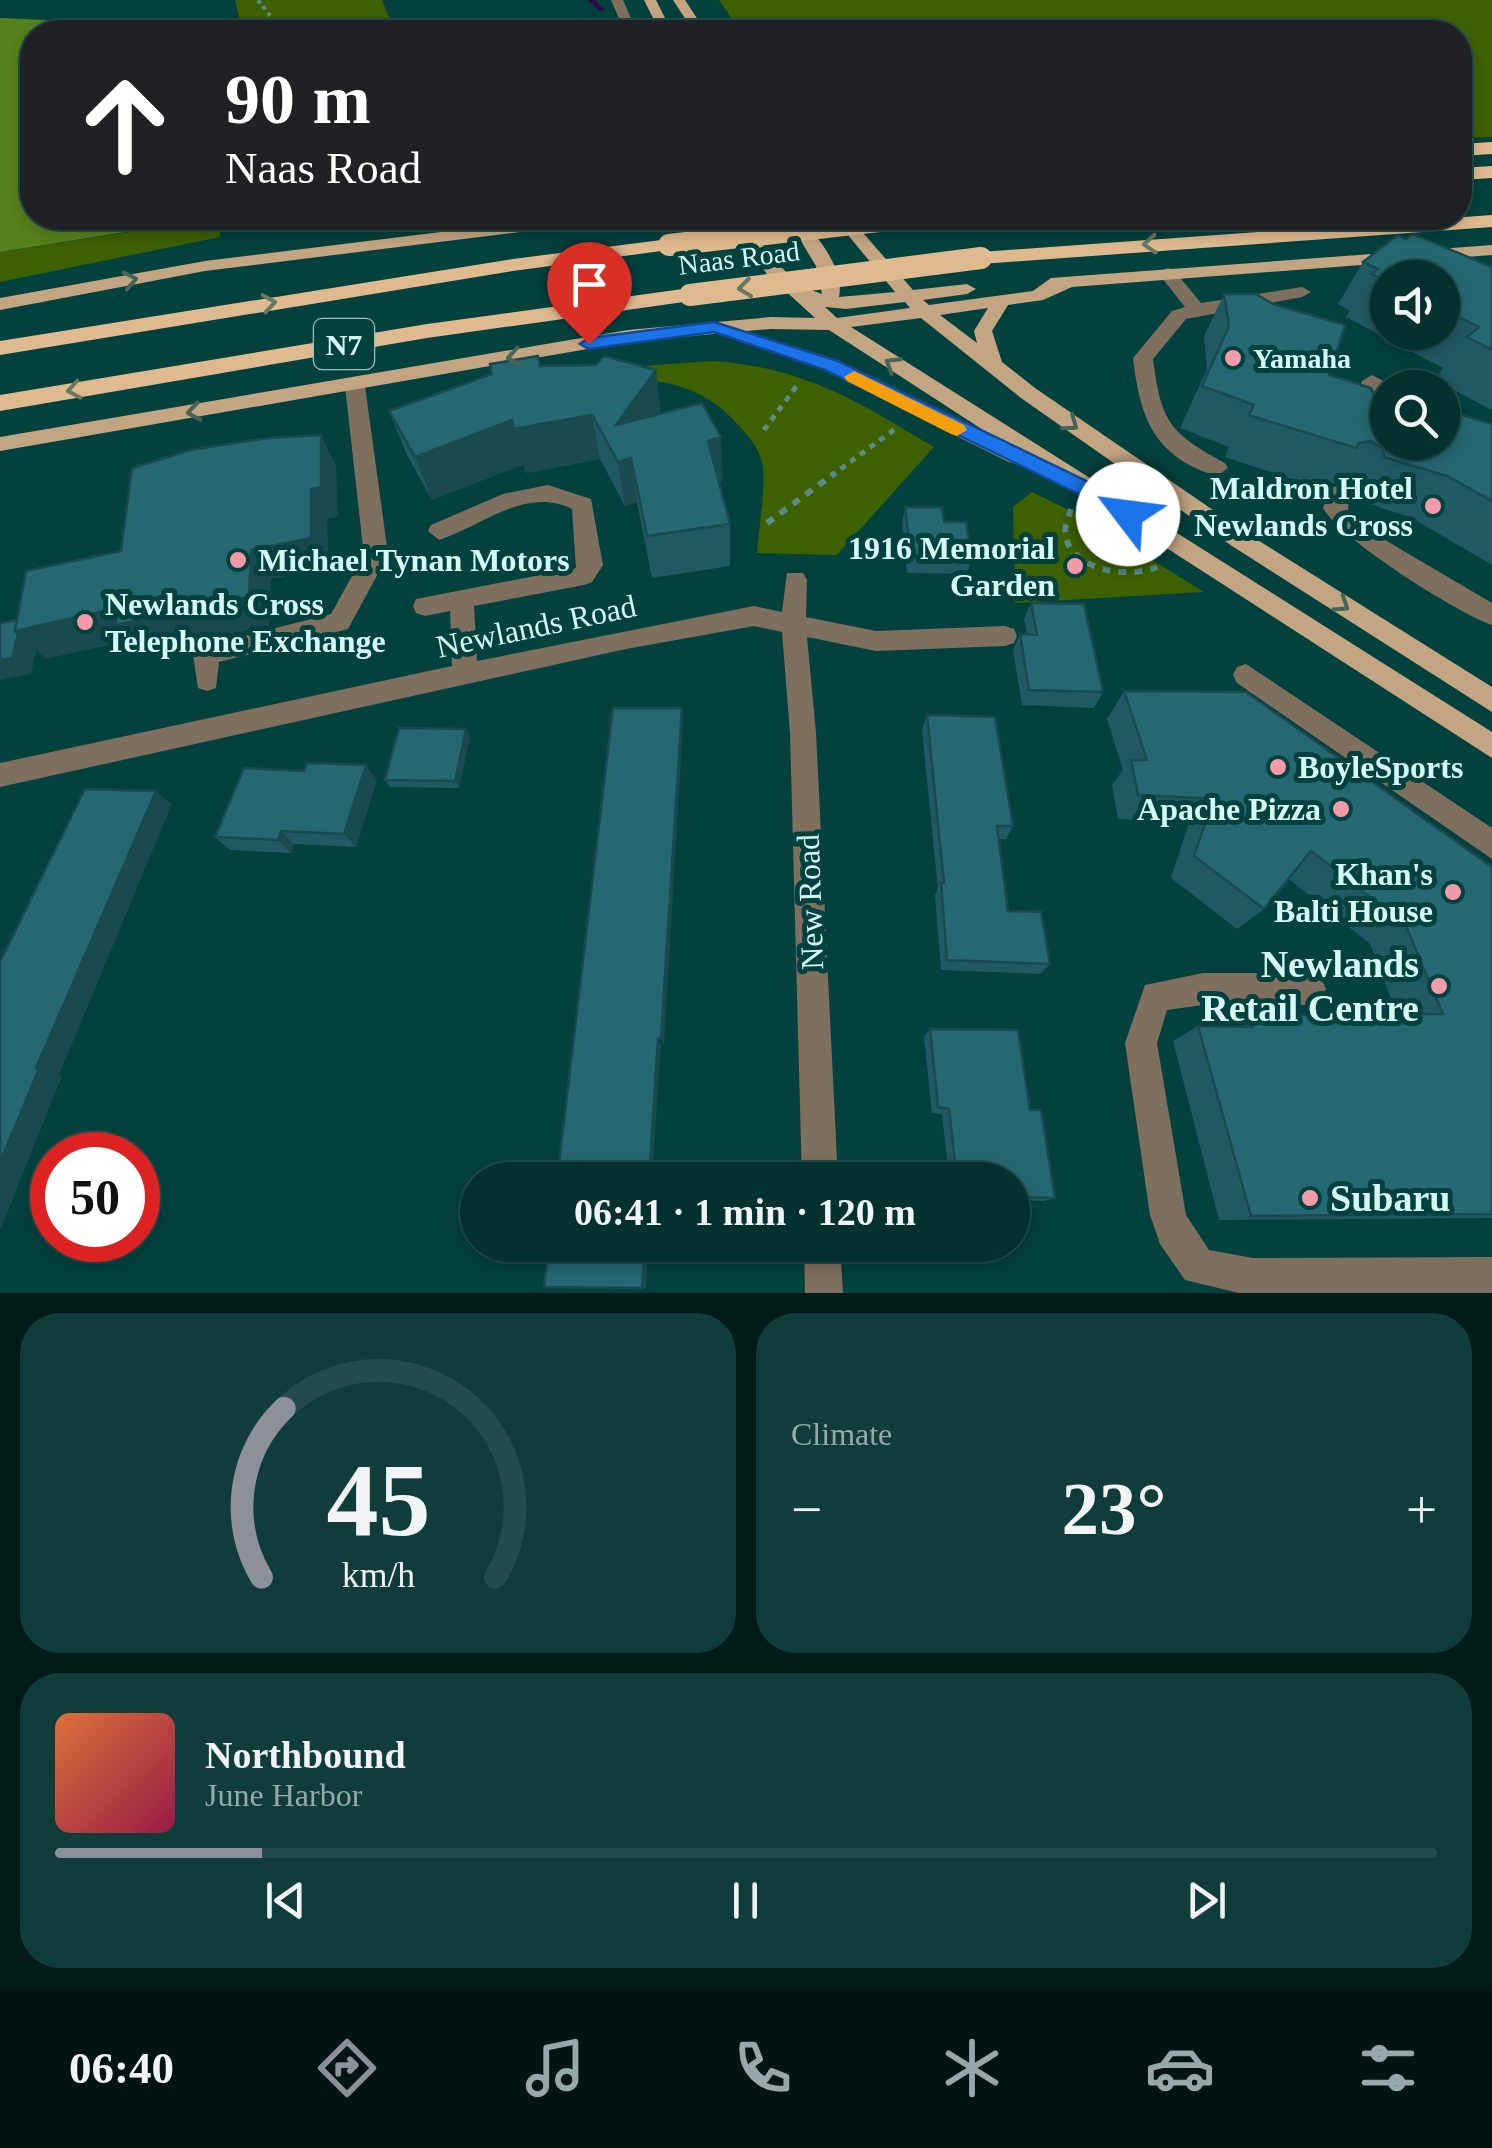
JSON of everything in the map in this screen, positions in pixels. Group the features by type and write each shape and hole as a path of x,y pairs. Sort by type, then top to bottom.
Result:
{"highway":[{"name":"Naas Road","path":"0,348 476,271 800,230"},
{"name":"Naas Road","path":"0,403 427,331 980,258 1367,230"}],"main road":[{"path":"0,304 205,266 467,230"},
{"path":"742,230 794,291 1096,494 1492,746"},
{"path":"803,230 833,288 826,312"},
{"path":"852,230 924,312 993,366 1132,468 1492,701"},
{"path":"826,312 908,296 1492,250"},
{"name":"Naas Road","path":"0,444 355,386 628,336 771,324 826,312 924,312 1036,296 1068,282"},
{"path":"993,366 983,331 1002,301"},
{"path":"714,327 832,366 1096,494"}],"street":[{"path":"1167,273 1196,308"},
{"path":"1218,468 1169,443 1149,414 1142,358 1179,315 1196,308 1302,292"},
{"path":"207,680 206,655 339,622 370,568 375,547 355,386"},
{"path":"1354,434 1370,387"},
{"path":"425,606 584,576 591,566 583,505 566,493 528,494 439,532"},
{"path":"1338,494 1334,508 1358,532 1492,615"},
{"name":"New Road","path":"795,580 819,1162"},
{"path":"462,599 465,674"},
{"name":"Newlands Road","path":"0,775 626,638 754,616 876,641 1006,636"},
{"path":"1246,675 1492,845"},
{"path":"1310,989 1203,989 1156,996 1140,1043 1173,1231 1198,1267 1252,1278 1492,1276"},
{"path":"823,1262 824,1293"}],"path":[{"path":"258,0 272,20"},
{"path":"764,430 794,386 804,380"},
{"path":"767,523 920,411"},
{"path":"1072,508 1065,534 1070,546 1090,562 1106,570 1143,576 1165,560"}],"green space":[{"path":"235,0 382,0 390,20 240,20"},
{"path":"719,0 1492,0 1492,137 1472,138 1472,20 733,20"},
{"path":"0,18 47,20 20,20 20,230 138,230 0,252"},
{"path":"142,230 220,230 220,237 0,282 0,252"},
{"path":"713,361 775,371 829,389 934,447 837,555 757,553 763,468 752,442 706,398 666,383 634,378 640,366"},
{"path":"1032,492 1083,517 1204,592 1015,603 1013,507"}],"building":[{"path":"1413,234 1492,267 1492,350 1467,337 1479,327 1460,318 1460,260 1370,260 1370,265 1363,262 1398,235 1406,239"},
{"path":"1224,294 1256,294 1273,304 1345,325 1329,375 1370,388 1370,441 1359,443 1356,448 1249,415 1254,405 1202,386 1229,326"},
{"path":"538,356 540,366 596,365 604,356 656,370 616,425 702,403 721,437 708,441 730,524 647,536 631,458 618,462 592,415 514,429 512,420 415,457 389,411 492,374 490,364"},
{"path":"1460,414 1492,424 1492,501 1447,476 1394,460 1460,460"},
{"path":"321,435 321,487 311,489 311,538 251,550 249,597 116,625 117,608 15,631 26,571 121,551 132,468 190,450 268,438"},
{"path":"905,507 942,507 944,522 966,522 972,557 911,556"},
{"path":"1031,603 1084,604 1103,692 1029,690 1020,634 1037,635"},
{"path":"17,620 12,658 0,660 0,623"},
{"name":"Newlands Retail Centre","path":"1124,691 1246,692 1492,867 1492,1214 1251,1216 1198,1026 1253,1027 1253,1015 1443,1014 1405,924 1311,851 1264,909 1194,856 1213,799 1138,795 1131,760 1147,760"},
{"path":"613,708 682,708 650,1162 559,1162"},
{"path":"927,715 995,717 1013,826 997,826 1008,911 1041,912 1050,964 947,960 944,883"},
{"path":"399,728 466,729 455,781 385,780"},
{"path":"307,763 366,765 344,834 281,831 278,840 215,837 244,768 304,771"},
{"path":"85,789 156,791 36,1068 39,1069 0,1162 0,962"},
{"path":"930,1029 1018,1030 1030,1110 1041,1110 1055,1198 1030,1197 1030,1162 955,1162 949,1109 938,1107"},
{"path":"547,1262 644,1262 642,1288 544,1287"}],"waterway":[{"path":"591,0 601,10"}],"slow traffic":[{"path":"854,377 957,430"}],"place":[{"name":"Yamaha","path":"1233,358"},
{"name":"Maldron Hotel Newlands Cross","path":"1433,506"},
{"name":"Michael Tynan Motors","path":"238,560"},
{"name":"1916 Memorial Garden","path":"1075,566"},
{"name":"Newlands Cross Telephone Exchange","path":"85,622"},
{"name":"BoyleSports","path":"1278,767"},
{"name":"Apache Pizza","path":"1341,809"},
{"name":"Khan's Balti House","path":"1453,892"},
{"name":"Newlands Retail Centre","path":"1439,986"},
{"name":"Subaru","path":"1310,1198"}],"route":[{"path":"589,344 714,327 782,347 832,366 944,424 1096,494 1128,514"}]}
